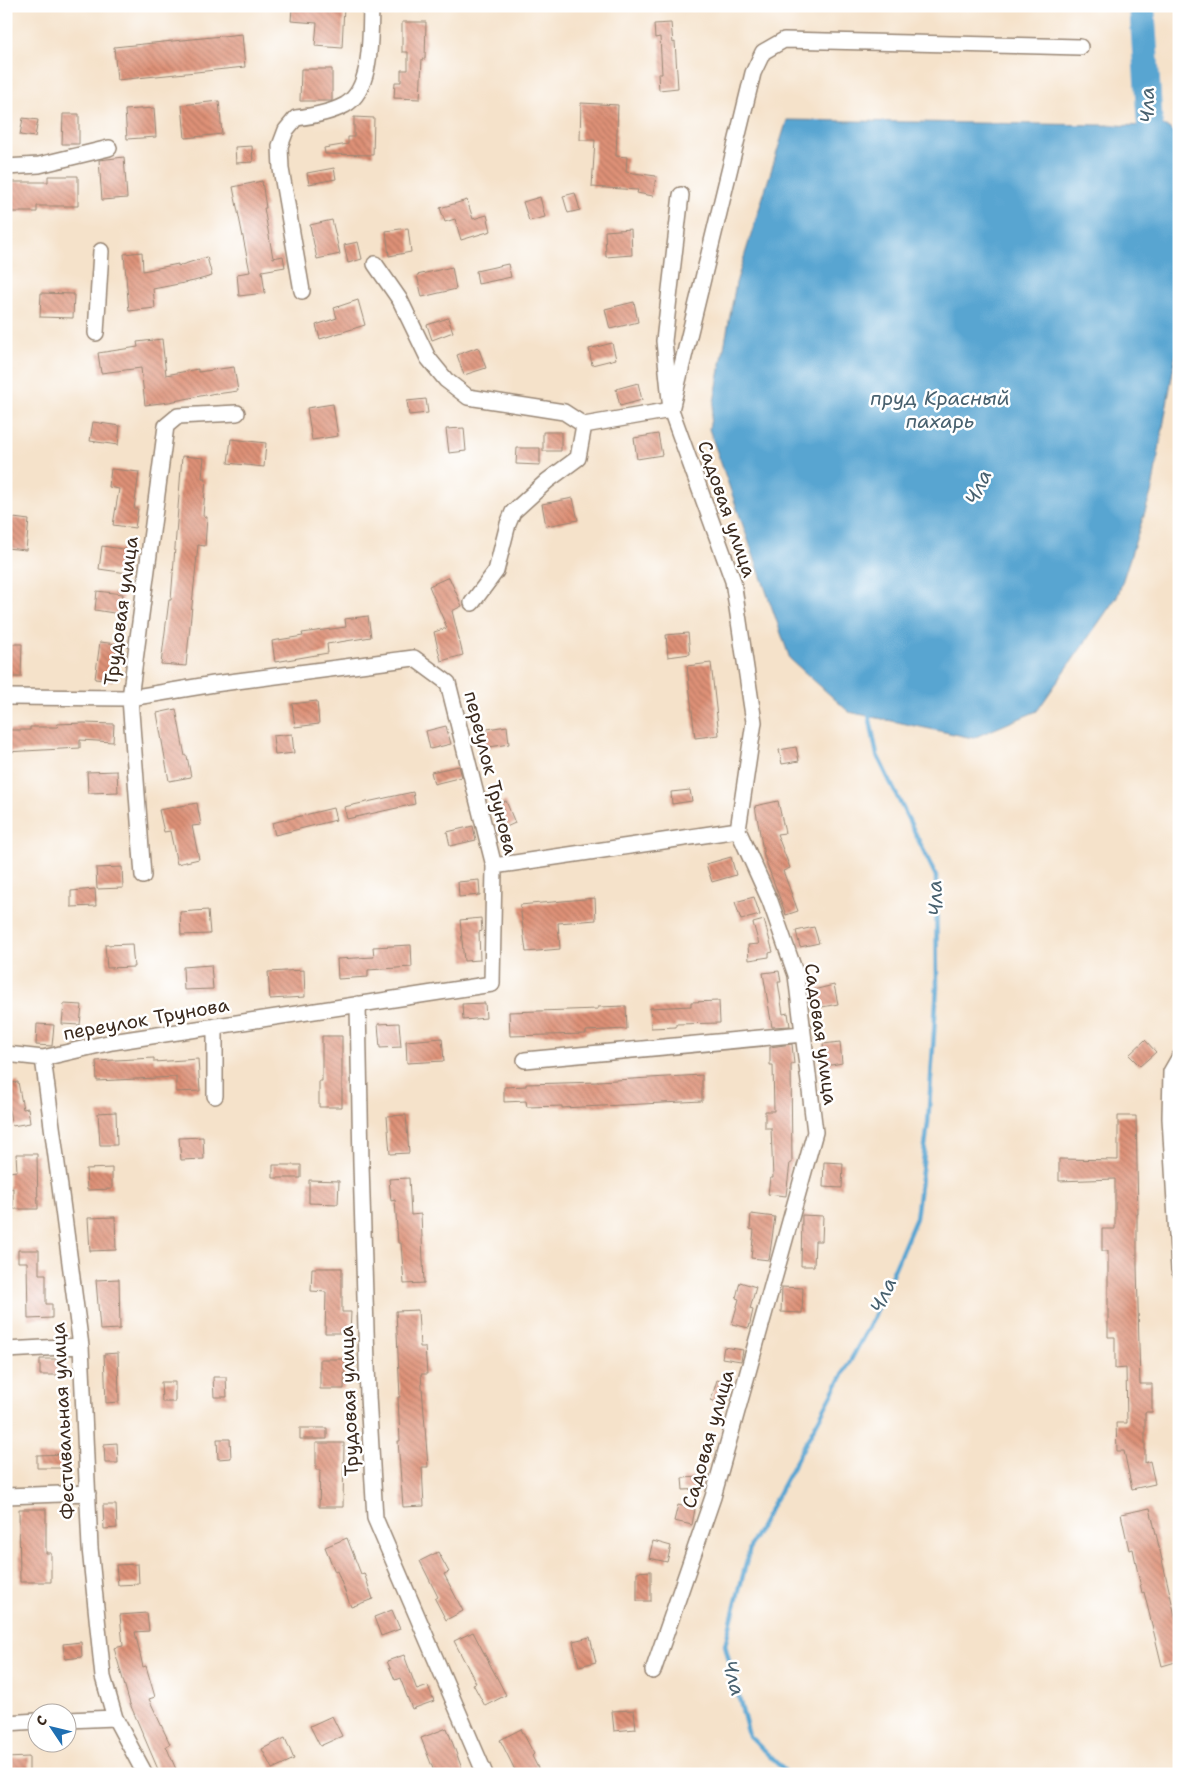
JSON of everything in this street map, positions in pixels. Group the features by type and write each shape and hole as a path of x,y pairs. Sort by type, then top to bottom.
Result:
{"street":[{"path":"302,291 281,170 280,146 286,130 296,118 323,114 347,104 360,89 366,72 370,42 371,6"},
{"path":"375,264 400,300 428,358 446,380 468,397 564,412 584,425 671,410 753,73 762,52 784,40 1080,47"},
{"path":"6,167 39,166 109,148"},
{"name":"Садовая улица","path":"653,1671 713,1497 815,1132 796,976 770,900 738,830 754,722 733,581 671,410 664,342 681,194"},
{"path":"96,333 101,251"},
{"name":"Трудовая улица","path":"143,876 130,698 166,426 178,416 238,413"},
{"path":"472,603 496,571 513,512 547,481 578,458 584,425"},
{"name":"переулок Трунова","path":"6,697 130,698 214,684 414,658 448,683 494,866 492,984 112,1042 44,1058 6,1054"},
{"path":"494,866 738,830"},
{"name":"Трудовая улица","path":"358,1004 360,1164 368,1396 375,1518 485,1774"},
{"path":"215,1026 216,1096"},
{"path":"525,1060 803,1034"},
{"name":"Фестивальная улица","path":"44,1058 81,1346 90,1548 103,1677 115,1718 145,1774"},
{"path":"1179,1058 1171,1072 1170,1118 1179,1270"},
{"path":"6,1350 81,1346"},
{"path":"6,1496 88,1494"},
{"path":"78,1720 115,1718"},
{"path":"6,1723 28,1722"}],"water":[{"name":"пруд Красный пахарь","path":"787,120 1166,126 1179,136 1179,336 1152,490 1118,595 1037,711 973,738 849,712 790,659 709,429 736,283"}],"building":[{"path":"327,6 344,6 342,48 315,46 317,23 291,21 292,8 327,10"},
{"path":"402,22 426,22 425,59 422,59 420,99 394,98 395,82 401,82 401,70 408,70 408,52 402,52"},
{"path":"671,23 673,43 675,42 678,88 659,90 658,74 662,74 660,37 655,38 654,24"},
{"path":"242,34 245,67 117,80 114,47"},
{"path":"301,69 332,69 332,101 300,101"},
{"path":"219,101 222,134 185,138 182,105"},
{"path":"581,103 618,105 616,156 627,157 626,172 656,176 653,196 637,193 638,190 592,187 595,140 580,140"},
{"path":"154,108 156,137 127,139 125,110"},
{"path":"63,114 79,114 79,144 62,144"},
{"path":"354,117 374,118 373,155 325,154 324,148 348,144 348,137 354,137"},
{"path":"23,118 38,120 35,137 20,135"},
{"path":"252,146 253,162 236,163 235,147"},
{"path":"124,157 127,198 102,200 99,160"},
{"path":"334,168 336,179 309,184 307,173"},
{"path":"48,176 78,176 78,206 37,206 37,212 7,212 7,182 48,182"},
{"path":"262,181 266,208 264,208 273,258 283,256 285,267 262,271 265,293 239,296 237,274 250,272 233,187"},
{"path":"575,193 580,210 568,213 563,196"},
{"path":"540,197 545,217 529,221 523,202"},
{"path":"467,200 473,219 487,215 491,231 461,240 455,219 445,222 440,208"},
{"path":"332,220 340,254 317,259 310,225"},
{"path":"408,228 411,252 389,256 386,231"},
{"path":"631,229 632,255 606,257 605,231"},
{"path":"358,242 362,259 348,263 344,245"},
{"path":"142,252 143,271 178,264 178,266 207,257 212,276 153,289 155,308 129,311 124,254"},
{"path":"508,264 511,277 478,284 476,271"},
{"path":"452,267 456,289 422,297 417,275"},
{"path":"41,293 74,294 73,318 40,317"},
{"path":"358,300 365,325 320,339 316,325 337,318 334,308"},
{"path":"634,302 638,322 610,329 605,309"},
{"path":"448,318 453,332 432,340 427,325"},
{"path":"162,339 166,375 198,369 198,372 234,367 238,391 145,405 141,368 101,373 98,353 138,347 137,342"},
{"path":"612,343 616,359 592,365 589,349"},
{"path":"478,347 486,368 464,375 457,355"},
{"path":"638,383 642,400 620,406 616,389"},
{"path":"426,399 428,413 409,415 407,401"},
{"path":"333,404 338,436 312,440 307,408"},
{"path":"93,422 120,426 118,445 90,441"},
{"path":"464,428 466,451 449,453 446,429"},
{"path":"543,432 561,432 561,451 543,451"},
{"path":"658,434 662,455 637,459 634,438"},
{"path":"231,439 266,443 264,467 228,463"},
{"path":"517,448 540,448 540,465 516,464"},
{"path":"182,456 204,458 202,478 206,478 203,516 207,517 205,546 198,545 186,666 161,664 169,600 171,600"},
{"path":"111,469 139,472 134,509 138,509 135,528 113,525 119,489 109,487"},
{"path":"573,498 578,520 546,526 542,504"},
{"path":"6,517 29,520 26,550 6,548"},
{"path":"102,546 130,550 127,573 99,569"},
{"path":"449,577 462,606 452,611 463,655 441,661 434,632 447,628 429,586"},
{"path":"97,591 123,594 120,614 95,610"},
{"path":"368,616 371,637 327,644 328,653 275,662 272,641 303,636 302,633 346,627 345,619"},
{"path":"688,633 690,654 668,657 666,635"},
{"path":"100,642 117,644 112,681 95,679"},
{"path":"6,644 22,644 21,677 6,677"},
{"path":"711,663 719,735 695,738 687,666"},
{"path":"317,701 319,724 295,727 292,704"},
{"path":"176,709 191,777 169,781 157,713"},
{"path":"57,724 114,724 113,742 80,740 80,748 6,752 6,730 30,730 30,727 58,727"},
{"path":"446,726 451,744 430,749 426,731"},
{"path":"507,726 509,744 483,748 481,730"},
{"path":"292,734 294,753 275,755 273,736"},
{"path":"796,747 799,761 782,764 779,750"},
{"path":"459,766 462,777 434,784 431,772"},
{"path":"117,771 118,792 88,793 87,772"},
{"path":"690,790 692,801 672,804 671,792"},
{"path":"413,792 415,804 347,819 344,807"},
{"path":"506,801 515,823 504,828 495,805"},
{"path":"778,801 785,833 777,834 790,868 783,871 798,911 786,915 764,856 755,806"},
{"path":"197,803 201,825 192,826 199,859 177,864 170,831 164,832 159,810"},
{"path":"333,808 336,820 275,835 272,823"},
{"path":"473,826 476,840 450,846 447,832"},
{"path":"731,857 736,875 712,882 706,864"},
{"path":"122,867 123,888 97,889 96,868"},
{"path":"479,880 480,895 459,897 458,882"},
{"path":"95,889 96,906 71,907 71,891"},
{"path":"754,897 760,915 741,920 735,902"},
{"path":"595,898 596,920 558,923 560,949 526,952 520,905"},
{"path":"208,910 210,934 181,935 180,912"},
{"path":"481,918 482,931 479,932 480,960 464,961 460,920"},
{"path":"764,920 773,952 769,953 769,957 749,960 748,945 759,944 753,923"},
{"path":"814,927 819,943 800,947 796,931"},
{"path":"132,944 134,967 107,968 105,945"},
{"path":"411,945 412,967 368,970 368,977 338,979 337,959 374,957 373,947"},
{"path":"211,965 213,989 184,990 183,967"},
{"path":"304,970 305,997 270,999 268,972"},
{"path":"779,971 781,982 778,982 783,1014 788,1013 790,1026 772,1027 763,973"},
{"path":"834,985 838,1004 817,1008 813,990"},
{"path":"719,1001 720,1023 676,1024 676,1027 651,1028 650,1008 691,1006 691,1002"},
{"path":"485,1003 486,1018 463,1020 462,1004"},
{"path":"64,1004 82,1005 80,1025 62,1024"},
{"path":"626,1006 627,1029 586,1031 586,1034 510,1036 509,1012 598,1009 598,1007"},
{"path":"399,1023 401,1047 380,1048 378,1024"},
{"path":"37,1024 54,1025 52,1046 36,1045"},
{"path":"322,1036 342,1036 342,1107 319,1107 319,1081 322,1081"},
{"path":"442,1038 444,1061 407,1063 406,1041"},
{"path":"1145,1040 1156,1052 1140,1066 1129,1055"},
{"path":"840,1042 842,1063 826,1066 823,1044"},
{"path":"792,1044 794,1064 791,1064 792,1163 790,1163 786,1196 768,1194 770,1178 773,1178 771,1128 765,1128 765,1111 774,1111 773,1065 770,1065 770,1047"},
{"path":"154,1058 154,1062 198,1059 200,1091 176,1092 176,1077 97,1081 96,1061"},
{"path":"702,1075 702,1101 562,1108 562,1106 527,1107 526,1101 504,1102 504,1087 526,1086 526,1084 598,1082"},
{"path":"18,1082 23,1109 28,1108 30,1123 12,1126 6,1096 6,1084"},
{"path":"116,1112 117,1145 100,1145 98,1113"},
{"path":"406,1115 409,1153 390,1154 387,1116"},
{"path":"1118,1116 1136,1116 1140,1384 1152,1384 1152,1412 1145,1412 1145,1463 1150,1461 1155,1484 1132,1489 1124,1451 1117,1451 1116,1423 1127,1423 1126,1368 1115,1369 1115,1337 1108,1337 1108,1251 1102,1251 1102,1229 1115,1229 1115,1179 1059,1181 1059,1159 1118,1160"},
{"path":"203,1137 204,1159 181,1160 179,1138"},
{"path":"16,1154 37,1154 38,1209 13,1209 13,1188 9,1189 9,1172 17,1171"},
{"path":"824,1162 843,1163 842,1188 823,1187"},
{"path":"273,1165 301,1165 301,1178 273,1178"},
{"path":"112,1168 112,1189 87,1190 86,1169"},
{"path":"409,1178 411,1215 421,1214 424,1283 404,1284 401,1243 398,1243 395,1200 391,1201 389,1179"},
{"path":"309,1180 339,1181 338,1204 309,1203"},
{"path":"751,1214 775,1217 769,1260 751,1258 754,1230 750,1229"},
{"path":"802,1215 823,1216 822,1241 815,1241 814,1266 801,1266"},
{"path":"115,1217 116,1250 90,1251 88,1218"},
{"path":"18,1250 39,1250 39,1274 46,1274 46,1304 52,1304 52,1318 28,1319 27,1262 18,1262"},
{"path":"312,1268 342,1268 342,1312 351,1312 350,1333 325,1333 326,1292 311,1291"},
{"path":"119,1279 120,1329 100,1330 96,1280"},
{"path":"740,1282 756,1287 750,1309 753,1310 749,1328 732,1324 739,1299 736,1298"},
{"path":"782,1287 803,1288 802,1313 781,1312"},
{"path":"418,1310 420,1347 425,1347 427,1374 421,1374 428,1467 422,1467 424,1506 403,1507 398,1441 400,1441 398,1397 400,1397 396,1311"},
{"path":"724,1347 743,1350 741,1361 722,1358"},
{"path":"118,1353 119,1402 106,1403 104,1354"},
{"path":"40,1359 60,1359 60,1375 40,1375"},
{"path":"320,1359 345,1359 344,1389 320,1389"},
{"path":"213,1377 226,1377 227,1397 214,1397"},
{"path":"717,1380 731,1384 724,1405 711,1400"},
{"path":"161,1382 175,1382 175,1402 162,1402"},
{"path":"300,1428 327,1428 327,1439 300,1439"},
{"path":"217,1439 230,1439 231,1458 218,1459"},
{"path":"117,1443 118,1463 105,1463 104,1444"},
{"path":"316,1443 344,1443 343,1507 319,1507 320,1470 316,1470"},
{"path":"67,1454 68,1468 37,1468 37,1455"},
{"path":"702,1477 702,1489 683,1490 682,1478"},
{"path":"103,1505 116,1505 117,1528 104,1529"},
{"path":"678,1505 695,1509 692,1525 674,1521"},
{"path":"1150,1508 1179,1633 1179,1661 1162,1666 1144,1592 1142,1593 1133,1549 1129,1550 1121,1514"},
{"path":"19,1509 46,1509 46,1553 51,1553 51,1582 20,1582"},
{"path":"347,1538 361,1574 364,1573 373,1599 351,1607 325,1547"},
{"path":"653,1541 671,1546 667,1562 649,1558"},
{"path":"438,1552 449,1572 444,1574 463,1611 446,1620 435,1599 438,1597 420,1561"},
{"path":"138,1564 139,1584 118,1585 116,1565"},
{"path":"651,1571 651,1601 637,1601 637,1572"},
{"path":"392,1610 400,1629 381,1636 374,1617"},
{"path":"147,1613 149,1631 135,1632 143,1667 146,1666 155,1697 149,1699 170,1744 166,1746 178,1774 160,1774 130,1704 114,1648 123,1646 120,1615"},
{"path":"473,1632 506,1695 485,1706 473,1684 476,1683 454,1641"},
{"path":"590,1637 596,1662 579,1666 573,1641"},
{"path":"81,1642 82,1657 65,1659 63,1644"},
{"path":"404,1655 417,1690 428,1686 434,1701 412,1709 400,1678 395,1680 387,1661"},
{"path":"634,1710 636,1729 614,1731 612,1711"},
{"path":"332,1716 342,1736 320,1746 310,1726"},
{"path":"447,1728 464,1774 435,1774 421,1738"},
{"path":"521,1729 534,1754 532,1756 541,1774 517,1774 500,1740"},
{"path":"285,1738 294,1759 272,1769 262,1749"},
{"path":"29,1757 29,1774 7,1774 6,1758"}],"waterway":[{"name":"Чла","path":"1142,6 1150,126"},
{"name":"Чла","path":"788,1774 749,1736 725,1645 751,1544 873,1319 916,1218 928,1123 937,987 936,876 877,755 869,715 872,711"}]}
